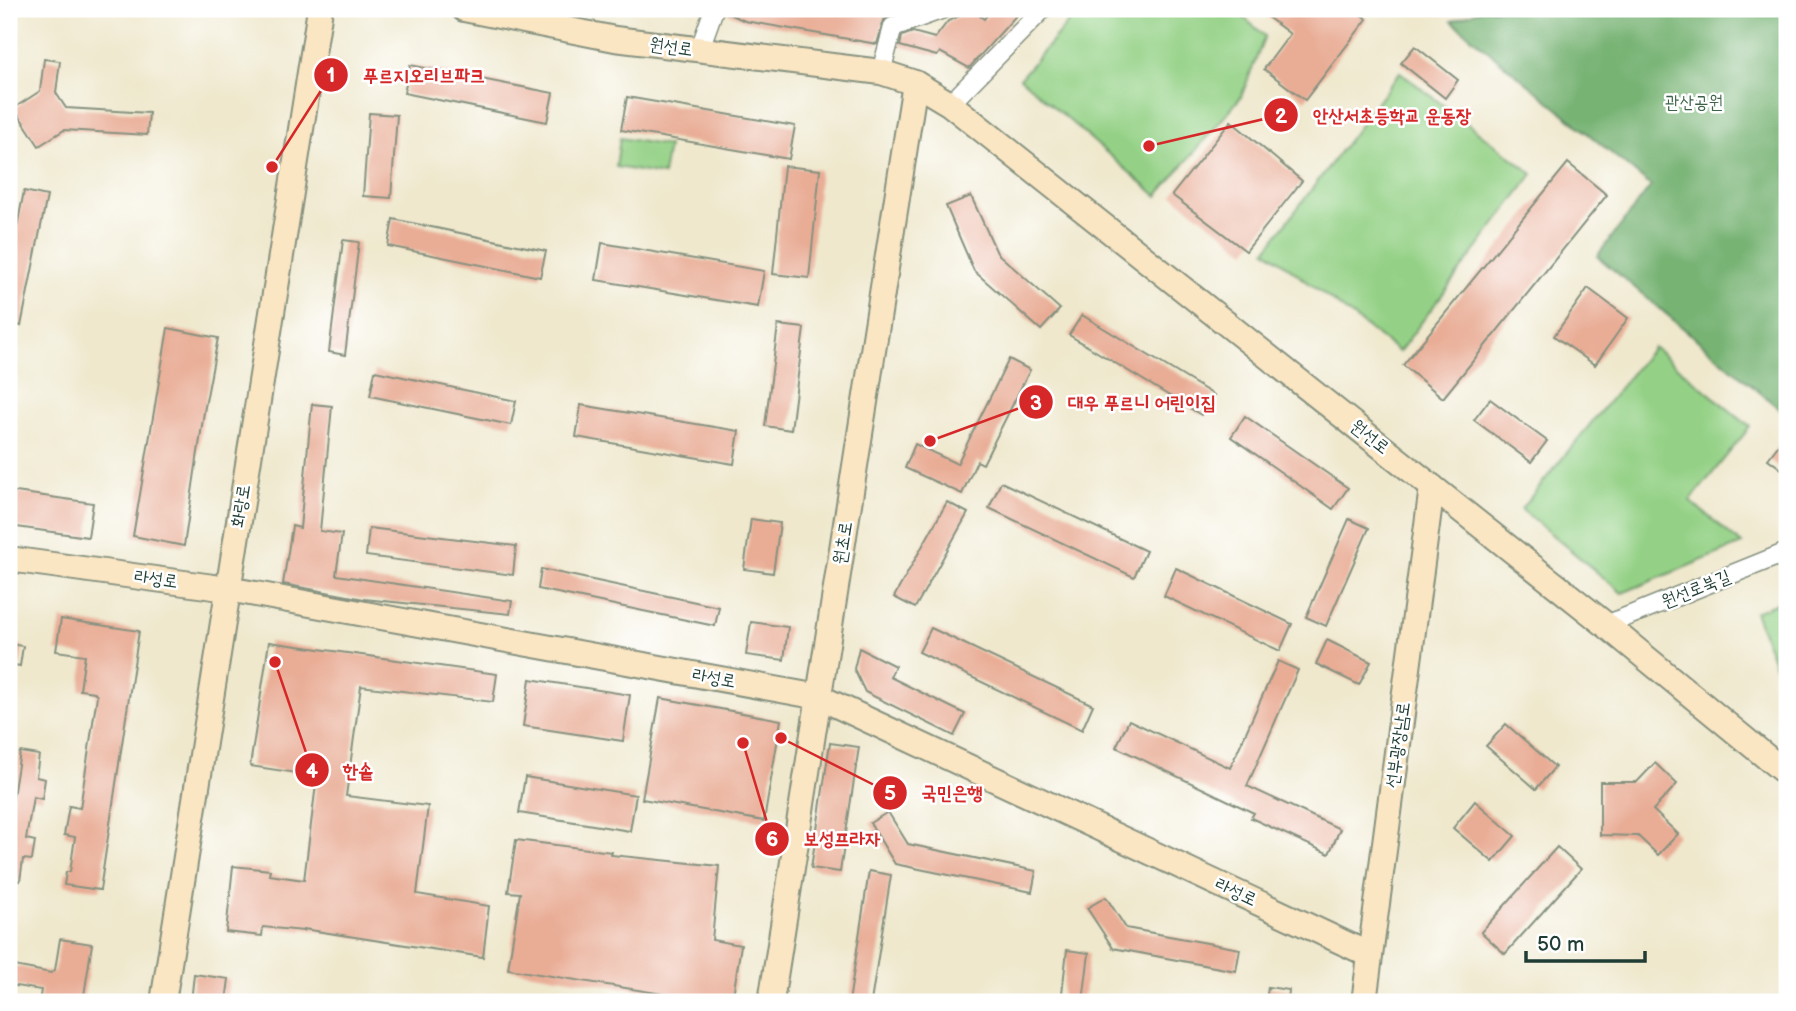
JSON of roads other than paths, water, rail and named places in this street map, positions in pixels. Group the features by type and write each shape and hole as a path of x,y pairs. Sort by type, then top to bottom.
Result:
{"street":[{"name":"화랑로","path":"163,1002 320,9"},
{"name":"원선로","path":"464,9 615,39 881,72 915,83 950,104 1606,625 1787,774"},
{"path":"699,51 714,9"},
{"path":"881,72 893,27 943,9"},
{"path":"950,104 1044,9"},
{"name":"원초로","path":"771,1002 915,83"},
{"name":"선부광장남로","path":"1364,1002 1433,487"},
{"name":"원선로북길","path":"1606,625 1787,552"},
{"name":"라성로","path":"9,559 228,589 819,697 1370,955"}],"place":[{"name":"안산서초등학교 운동장","path":"1149,146"},
{"name":"푸르지오리브파크","path":"272,167"},
{"name":"대우 푸르니 어린이집","path":"930,441"},
{"name":"한솥","path":"275,662"},
{"name":"국민은행","path":"781,738"},
{"name":"보성프라자","path":"743,743"}],"park label":[{"name":"관산공원","path":"1694,102"}]}
